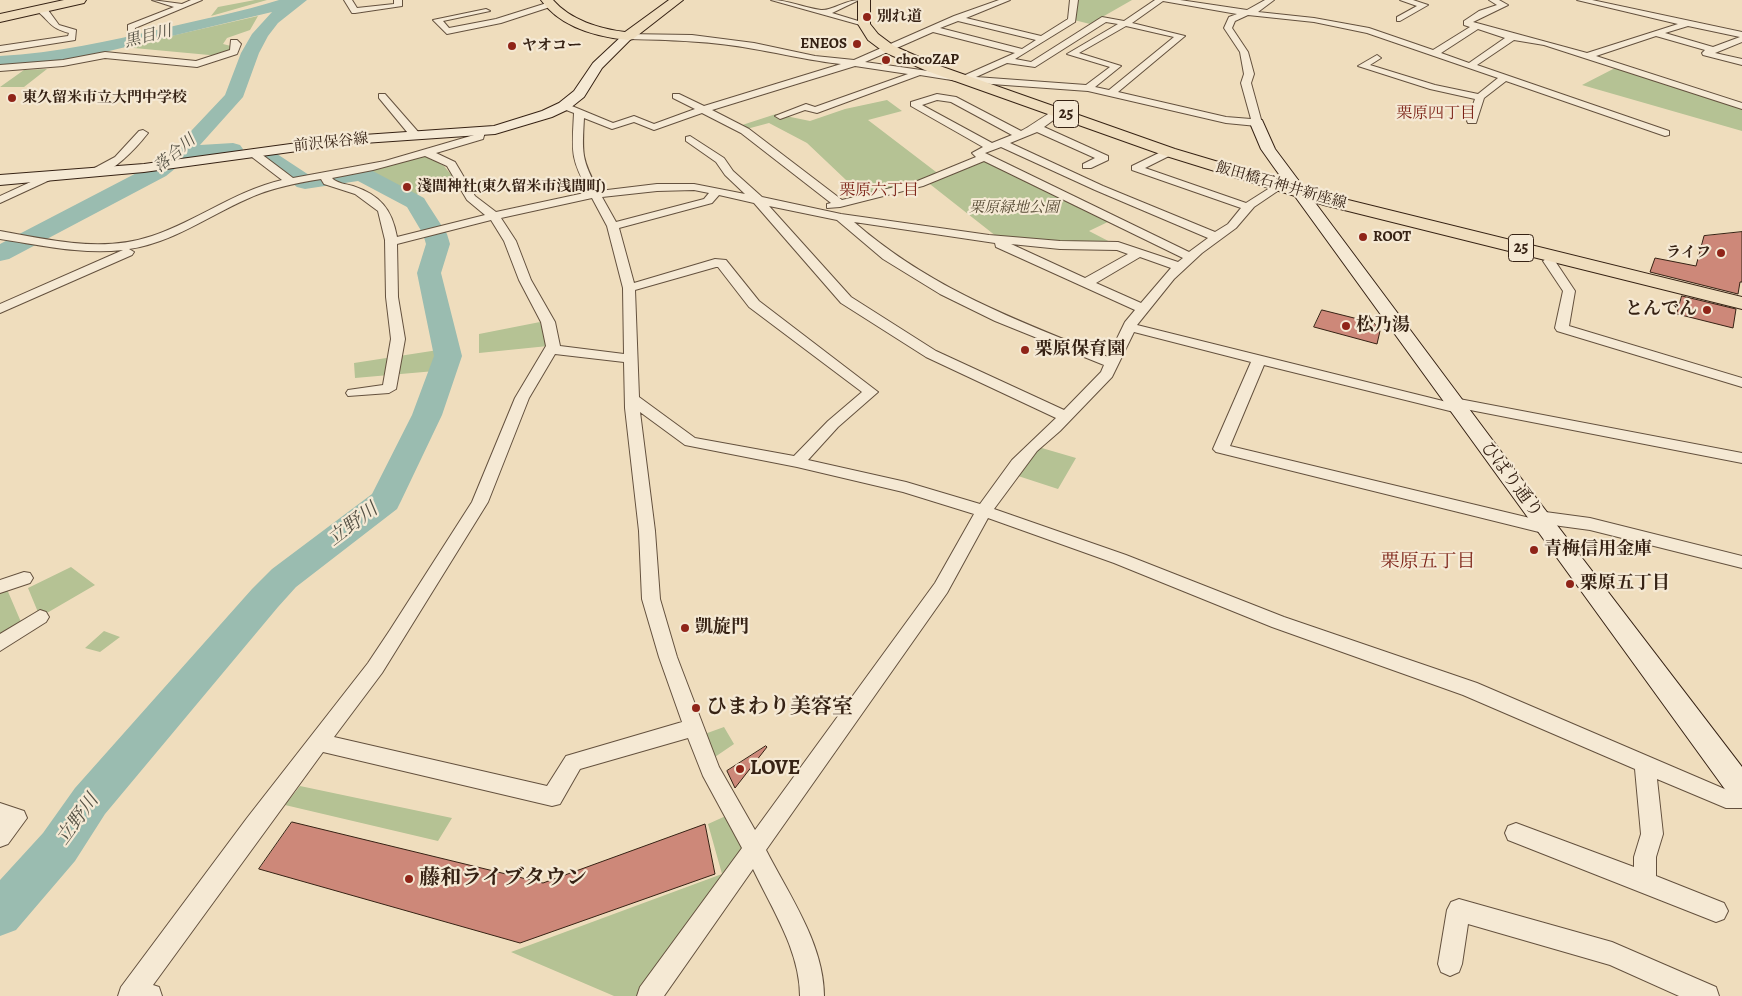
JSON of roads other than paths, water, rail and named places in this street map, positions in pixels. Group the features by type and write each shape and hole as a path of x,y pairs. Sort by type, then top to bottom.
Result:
{"main road":[{"path":"0,18 40,10 59,2 80,0"},
{"path":"548,2 568,18 588,27 617,36 628,36 677,0"},
{"path":"864,0 864,24"},
{"name":"飯田橋石神井新座線","path":"864,24 873,37 889,49 964,79 1169,152 1291,189 1742,303"}],"street":[{"path":"156,0 181,6"},
{"path":"131,34 132,27 198,0"},
{"path":"348,0 355,11 398,6 398,0"},
{"path":"775,0 864,24"},
{"path":"825,13 855,0"},
{"path":"964,79 1023,52 1072,20 1074,0"},
{"path":"1088,88 1117,66 1071,54 1126,23 1160,0"},
{"path":"1166,0 1339,25 1380,34 1665,133"},
{"path":"1179,3 1195,0"},
{"path":"628,36 692,38 754,46 814,59 964,79 1088,88 1226,120 1257,122 1246,82 1248,74 1244,52 1228,28 1232,19 1260,8 1270,0"},
{"path":"1400,19 1424,4 1404,0"},
{"path":"1493,0 1504,5 1482,13 1467,23 1512,37 1545,43 1739,104"},
{"path":"1581,0 1688,23 1742,37"},
{"path":"564,106 612,126 634,119 654,127 855,63 957,18 1001,1"},
{"path":"480,2 478,8 509,17"},
{"path":"486,11 437,20 447,31 509,17 548,2"},
{"path":"40,10 45,12 56,27 71,31"},
{"path":"957,18 1042,39"},
{"path":"1007,60 1032,65 1105,18 1181,36 1111,92"},
{"path":"1587,56 1688,23"},
{"path":"1435,53 1477,26"},
{"path":"933,29 1023,52"},
{"path":"0,41 71,31"},
{"path":"0,49 72,38 71,31"},
{"path":"1658,34 1714,50"},
{"name":"前沢保谷線","path":"0,180 144,168 348,140 480,132 524,122 564,106 579,94 597,66 628,36"},
{"path":"1470,66 1512,37"},
{"path":"1742,37 1706,53 1742,62"},
{"path":"0,68 63,63 105,55 197,64 234,52 237,44 234,42"},
{"path":"1377,58 1362,66 1433,87 1480,97"},
{"path":"780,116 806,107 814,111 920,72"},
{"path":"1472,121 1480,97 1504,78"},
{"path":"382,96 416,136"},
{"path":"676,96 745,131 775,152 840,211 870,243 895,262 939,287 1014,323 1113,364"},
{"path":"1020,135 953,99 937,97 914,104 993,149 1070,200 1185,262"},
{"path":"579,112 578,159 580,167 613,226 629,288 632,399 646,531 651,600 692,728 710,770 755,850 800,940 812,978 812,996"},
{"path":"840,211 918,184 968,162 1037,128 1060,112"},
{"name":"ひばり通り","path":"1257,122 1268,149 1291,189 1456,405 1742,790"},
{"path":"1037,128 1104,158 1087,166"},
{"path":"326,178 373,167 479,137 480,132"},
{"path":"93,173 119,159 143,134"},
{"path":"690,139 720,160 729,173 759,201 846,300 931,354 1064,416"},
{"path":"993,149 1048,155 1075,145"},
{"path":"252,152 292,180"},
{"path":"138,994 318,742 375,668 480,502 522,398 538,368 551,349 552,336 548,322 526,280 510,241 495,217 471,198 451,164 424,152"},
{"path":"1169,152 1136,168 1248,207"},
{"path":"1048,155 1099,188 1216,237"},
{"path":"0,309 150,241 238,198 292,180 312,176 326,178 359,192 383,208 390,242 394,284 392,296 398,339 393,377 389,389 353,393"},
{"path":"0,200 48,177"},
{"path":"390,242 595,194 677,186 811,210 840,211 989,239 1060,245 1118,246 1185,262"},
{"path":"1070,200 1099,188"},
{"path":"649,996 755,850 866,690 941,588 984,510 1032,448 1080,403 1107,374 1130,327 1143,309 1185,262 1232,226 1248,207 1291,189"},
{"path":"613,226 708,202 716,192"},
{"path":"0,236 91,250 128,247 150,241"},
{"path":"989,239 1143,309"},
{"path":"1086,283 1140,252"},
{"path":"1549,261 1569,291 1562,328 1742,383"},
{"path":"629,288 715,263 722,263 754,304 871,392 833,424 797,462"},
{"path":"1130,327 1260,360 1456,405 1742,458"},
{"path":"551,349 630,359"},
{"path":"1260,360 1221,449 1543,522 1590,524 1742,562"},
{"path":"632,399 690,442 797,462 906,488 984,510 1120,559 1278,622 1470,689 1726,799 1742,800"},
{"path":"0,587 24,578"},
{"path":"0,644 40,617"},
{"path":"318,742 552,797 573,762 692,728"},
{"path":"1645,763 1652,834 1645,857 1645,882"},
{"path":"0,813 16,818 0,837"},
{"path":"1516,833 1716,911"},
{"path":"1450,964 1459,910 1612,954 1707,996"}],"waterway":[{"name":"落合川","path":"181,153 234,97 250,53 260,34 272,20 299,0"},
{"name":"黒目川","path":"0,61 42,58 105,47 228,19 289,2"},
{"name":"立野川","path":"181,153 233,149"},
{"name":"落合川","path":"0,254 158,171 181,153"},
{"name":"立野川","path":"0,914 59,847 90,801 265,598 284,578 385,501 427,415 448,356 429,273 438,244 435,234 416,203 361,174 305,182 267,156"}],"place":[{"name":"別れ道","path":"867,17"},
{"name":"ENEOS","path":"857,44"},
{"name":"ヤオコー","path":"512,46"},
{"name":"chocoZAP","path":"886,60"},
{"name":"東久留米市立大門中学校","path":"12,98"},
{"name":"淺間神社(東久留米市浅間町)","path":"407,187"},
{"name":"ROOT","path":"1363,237"},
{"name":"ライフ","path":"1721,253"},
{"name":"とんでん","path":"1707,310"},
{"name":"松乃湯","path":"1346,326"},
{"name":"栗原保育園","path":"1025,350"},
{"name":"青梅信用金庫","path":"1534,550"},
{"name":"栗原五丁目","path":"1570,584"},
{"name":"凱旋門","path":"685,628"},
{"name":"ひまわり美容室","path":"696,708"},
{"name":"LOVE","path":"740,769"},
{"name":"藤和ライブタウン","path":"409,879"}],"district":[{"name":"栗原四丁目","path":"1436,114"},
{"name":"栗原六丁目","path":"879,191"},
{"name":"栗原五丁目","path":"1428,562"}],"park label":[{"name":"栗原緑地公園","path":"1014,208"}]}
